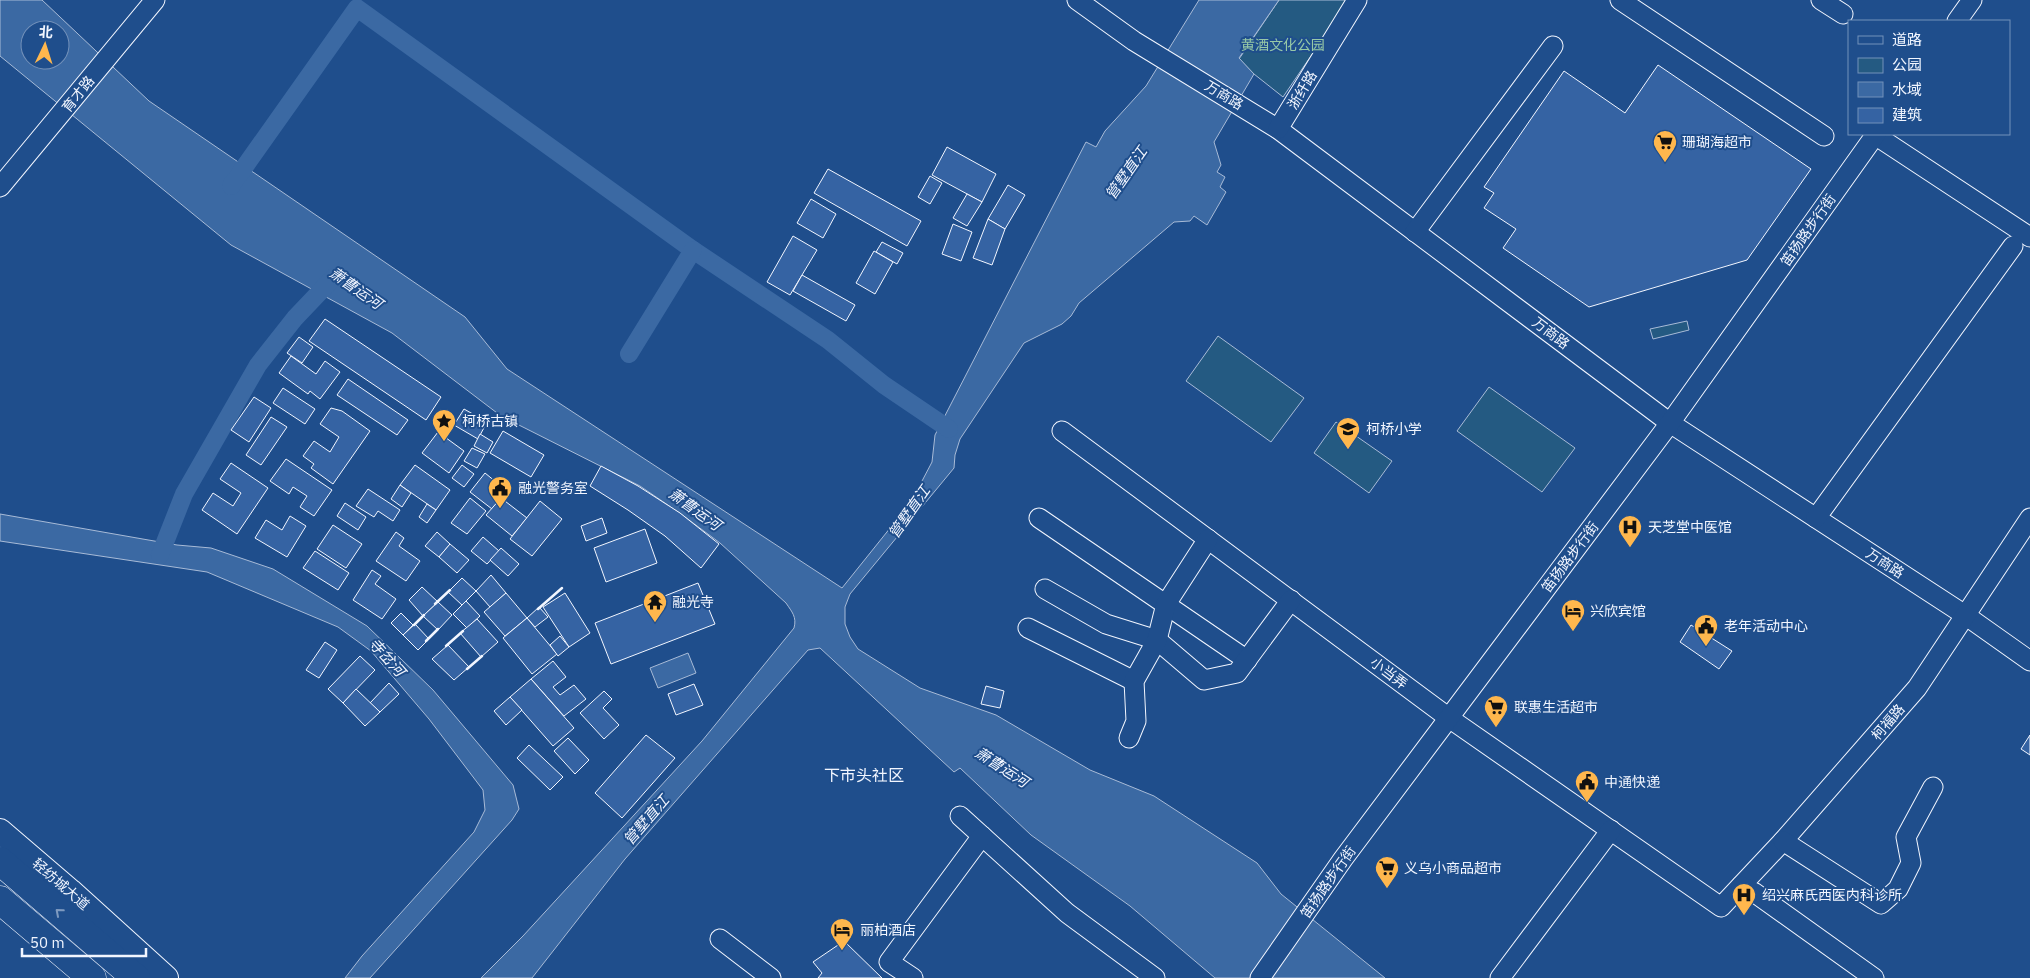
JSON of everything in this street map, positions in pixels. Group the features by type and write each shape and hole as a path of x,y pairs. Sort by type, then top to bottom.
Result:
{"highway":[{"path":"0,861 136,978"},
{"path":"0,900 92,978"}],"main road":[{"name":"轻纺城大道","path":"0,831 166,978"},
{"path":"0,912 75,978"}],"street":[{"name":"育才路","path":"0,187 155,0"},
{"name":"万商路","path":"1076,0 1134,41 1278,128 1670,423 1965,615 2030,661"},
{"name":"浙纤路","path":"1278,128 1356,0"},
{"path":"1620,0 1824,136"},
{"path":"1821,0 1843,14"},
{"path":"1957,20 1972,0"},
{"path":"1415,232 1553,46"},
{"name":"笛扬路步行街","path":"1260,978 1343,858 1670,423 1875,135"},
{"path":"1877,135 2030,237"},
{"path":"1816,518 2013,246"},
{"name":"小当弄","path":"1062,431 1449,718 1721,907"},
{"path":"1039,518 1247,660"},
{"name":"柯福路","path":"1721,907 1783,842 1917,688 2030,518"},
{"path":"1130,738 1136,721 1134,681 1157,640 1166,604 1208,538"},
{"path":"1045,589 1106,624 1157,640 1204,680 1238,673 1291,600"},
{"path":"1028,628 1134,681"},
{"path":"1783,842 1881,904 1898,889 1911,863 1906,837 1933,788"},
{"path":"960,816 1067,913 1155,978"},
{"path":"1500,978 1611,830"},
{"path":"913,978 889,962 982,836"},
{"path":"1741,886 1755,893 1874,978"},
{"path":"720,938 771,978"}],"green space":[{"name":"黄酒文化公园","path":"1279,0 1349,0 1283,97 1254,74 1239,59"},
{"path":"1687,321 1689,330 1653,339 1650,329"},
{"path":"1218,336 1304,398 1271,442 1186,381"},
{"path":"1489,387 1575,448 1542,492 1457,431"},
{"path":"1336,422 1392,461 1369,493 1314,453"}],"water":[{"path":"0,0 42,0 63,20 20,20 20,70 70,70 70,26 149,101 465,317 507,369 842,588 911,502 932,462 935,435 1086,142 1096,147 1105,131 1146,86 1199,0 1279,0 1239,58 1254,74 1214,142 1221,165 1217,172 1225,177 1220,187 1226,192 1207,225 1194,216 1190,221 1174,222 1079,303 1071,316 1062,324 1024,343 960,439 955,455 954,468 850,594 845,607 845,624 850,637 858,649 920,688 996,715 1090,770 1154,796 1257,863 1281,894 1385,978 1215,978 1130,906 1031,835 960,768 954,772 820,648 808,650 625,859 532,978 481,978 523,936 702,741 794,628 795,621 792,612 786,603 720,543 640,486 501,416 392,333 231,245 0,56"},
{"name":"寺岔河","path":"0,514 177,545 211,548 273,569 367,626 433,690 513,785 519,809 512,820 370,978 345,978 362,956 474,832 485,810 483,790 429,719 371,651 338,627 207,572 0,541"},
{"path":"688,653 696,673 658,688 650,668"}],"building":[{"path":"1658,65 1811,169 1747,260 1589,307 1503,248 1516,229 1484,208 1494,193 1484,187 1564,71 1625,113"},
{"path":"947,147 996,174 982,202 932,175"},
{"path":"828,169 921,221 907,246 814,193"},
{"path":"930,176 942,183 930,204 918,197"},
{"path":"1008,185 1025,195 1005,229 988,219"},
{"path":"967,194 982,202 967,226 953,218"},
{"path":"811,199 836,214 823,238 797,223"},
{"path":"988,219 1005,229 992,265 973,258"},
{"path":"953,224 972,232 961,261 942,254"},
{"path":"793,236 817,250 790,295 767,282"},
{"path":"882,242 903,253 897,264 876,252"},
{"path":"874,251 893,262 875,294 856,283"},
{"path":"802,275 855,305 846,321 793,291"},
{"path":"325,319 441,397 426,420 309,341"},
{"path":"299,337 313,347 302,363 287,353"},
{"path":"291,356 316,374 325,361 340,372 320,399 310,391 308,394 279,373"},
{"path":"348,379 408,420 397,435 337,395"},
{"path":"283,388 315,409 305,424 273,403"},
{"path":"254,397 271,408 249,442 231,430"},
{"path":"331,408 342,411 370,431 333,484 311,468 314,464 303,456 314,441 330,452 339,437 320,424"},
{"path":"464,409 487,422 478,439 454,425"},
{"path":"271,417 287,427 261,465 246,455"},
{"path":"503,431 544,455 531,477 490,453"},
{"path":"438,432 464,451 449,473 422,453"},
{"path":"480,434 493,442 487,453 474,446"},
{"path":"472,448 485,454 477,468 464,461"},
{"path":"286,459 332,490 314,516 300,507 307,496 293,487 289,494 270,481"},
{"path":"231,463 268,488 237,534 202,510 213,493 233,506 241,493 220,479"},
{"path":"415,465 450,490 436,510 400,485"},
{"path":"462,465 474,474 464,487 452,478"},
{"path":"601,466 638,486 680,513 719,544 701,568 665,536 590,486"},
{"path":"485,473 507,491 492,509 470,492"},
{"path":"400,485 411,493 402,507 391,499"},
{"path":"368,489 400,510 393,521 378,511 374,517 356,506"},
{"path":"470,498 486,511 467,534 451,523"},
{"path":"501,498 527,518 512,536 486,515"},
{"path":"540,501 562,519 532,556 510,539"},
{"path":"345,503 366,517 358,530 337,516"},
{"path":"427,504 436,510 427,523 419,517"},
{"path":"290,516 306,526 287,557 255,538 266,520 282,530"},
{"path":"602,518 607,533 586,541 581,526"},
{"path":"333,525 362,544 346,568 317,549"},
{"path":"645,529 657,563 606,582 594,548"},
{"path":"396,532 404,538 399,546 420,561 406,581 376,561"},
{"path":"437,532 450,544 439,557 425,546"},
{"path":"483,537 499,551 487,564 471,551"},
{"path":"450,544 469,560 457,573 439,557"},
{"path":"501,548 519,564 508,576 490,560"},
{"path":"315,551 349,573 338,590 303,568"},
{"path":"372,570 381,576 375,584 396,599 382,619 353,600"},
{"path":"491,575 506,593 490,607 476,591"},
{"path":"462,578 476,591 462,605 448,592"},
{"name":"融光寺","path":"698,583 715,624 611,664 595,623"},
{"path":"422,587 438,602 423,616 409,600"},
{"path":"506,593 527,618 505,636 484,612"},
{"path":"565,593 590,633 569,647 543,607"},
{"path":"466,601 480,616 467,628 453,614"},
{"path":"438,602 452,615 438,630 423,616"},
{"path":"539,607 548,617 535,627 527,618"},
{"path":"401,613 413,625 403,635 391,623"},
{"path":"527,618 557,654 532,674 503,638"},
{"path":"477,619 498,642 481,657 460,633"},
{"path":"415,624 429,639 418,650 403,635"},
{"name":"老年活动中心","path":"1691,625 1732,651 1719,669 1680,642"},
{"path":"560,636 569,647 558,656 550,645"},
{"path":"325,642 337,650 319,678 306,670"},
{"path":"448,645 469,667 454,680 432,659"},
{"path":"360,656 375,670 343,703 328,689"},
{"path":"553,661 566,677 553,687 560,695 574,685 586,699 564,716 531,679"},
{"path":"531,679 574,728 553,746 510,697"},
{"path":"389,683 399,694 380,712 370,703"},
{"path":"694,684 703,705 676,715 668,694"},
{"path":"986,686 1004,691 1000,708 981,704"},
{"path":"356,689 380,712 365,726 343,703"},
{"path":"604,691 612,699 603,708 619,725 604,739 580,713"},
{"path":"510,697 522,710 506,725 494,711"},
{"path":"646,735 675,758 622,818 595,793"},
{"path":"2030,735 2030,755 2021,749"},
{"path":"568,738 589,760 575,774 554,751"},
{"path":"529,745 563,777 550,790 517,758"},
{"name":"丽柏酒店","path":"844,941 882,978 818,978 822,973 813,962"}],"waterway":[{"path":"231,186 357,8 693,250 828,340 884,385 949,429"},
{"path":"629,354 693,250"},
{"name":"萧曹运河","path":"160,555 184,494 258,365 295,318 334,277"}],"wall":[{"path":"538,609 562,588"},
{"path":"435,604 450,590"},
{"path":"414,625 424,615"},
{"path":"426,641 438,629"},
{"path":"446,646 463,631"},
{"path":"467,669 482,656"}],"place":[{"name":"珊瑚海超市","path":"1665,163"},
{"name":"柯桥古镇","path":"444,442"},
{"name":"柯桥小学","path":"1348,450"},
{"name":"融光警务室","path":"500,509"},
{"name":"天芝堂中医馆","path":"1630,548"},
{"name":"融光寺","path":"655,623"},
{"name":"兴欣宾馆","path":"1573,632"},
{"name":"老年活动中心","path":"1706,647"},
{"name":"联惠生活超市","path":"1496,728"},
{"name":"中通快递","path":"1587,803"},
{"name":"义乌小商品超市","path":"1387,889"},
{"name":"绍兴麻氏西医内科诊所","path":"1744,916"},
{"name":"丽柏酒店","path":"842,951"}],"district":[{"name":"下市头社区","path":"864,775"}],"water label":[{"name":"管墅直江","path":"1126,173"},
{"name":"管墅直江","path":"909,512"},
{"name":"管墅直江","path":"646,820"}]}
